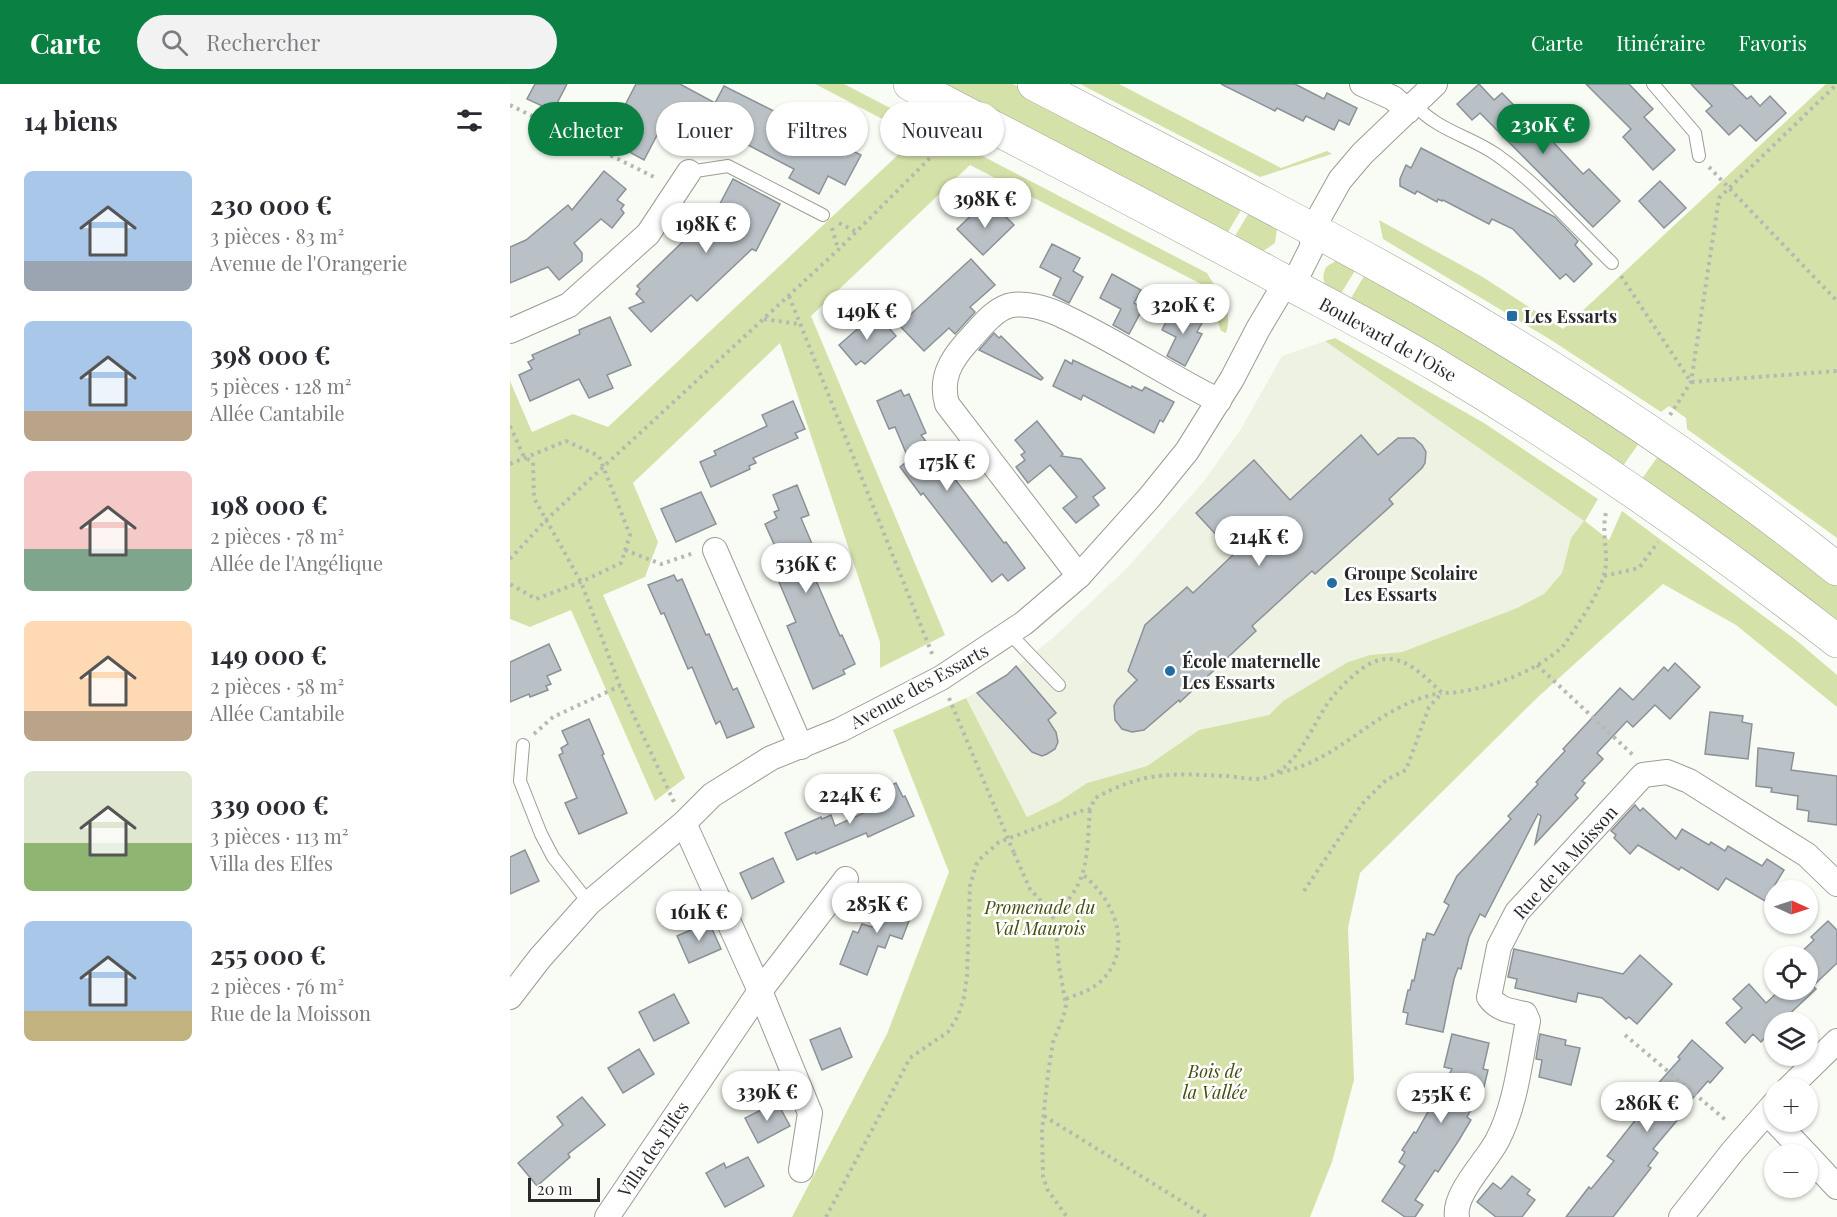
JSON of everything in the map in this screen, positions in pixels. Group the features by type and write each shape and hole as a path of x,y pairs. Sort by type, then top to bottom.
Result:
{"main road":[{"name":"Boulevard de l'Oise","path":"910,84 1286,282 1440,367 1581,455 1717,550 1837,641"},
{"path":"1034,84 1312,230 1445,303 1583,388 1710,474 1837,569"}],"street":[{"path":"1362,84 1411,107"},
{"name":"Avenue des Essarts","path":"510,997 540,958 590,903 684,823 711,795 771,758 840,730 941,678 1024,623 1079,576 1149,498 1187,451 1286,282 1287,266 1301,238 1312,230 1340,180 1362,154 1435,84"},
{"path":"510,331 569,306 648,234 689,172"},
{"path":"1079,576 947,404 944,380 956,355 994,313 1007,306 1023,304 1064,316 1218,401"},
{"path":"715,550 801,747"},
{"path":"1643,775 1668,772 1689,781 1807,855 1837,884"},
{"name":"Rue de la Moisson","path":"1454,1216 1459,1199 1497,1142 1508,1118 1528,1021 1525,1014 1504,1010 1489,997 1499,947 1517,912 1643,775"},
{"path":"684,823 760,991 810,1113 801,1170"},
{"name":"Villa des Elfes","path":"607,1217 760,991 846,879"},
{"path":"1799,1078 1837,1041"},
{"path":"1681,1217 1733,1151 1764,1122"},
{"path":"1788,1132 1798,1144"},
{"path":"1818,1167 1837,1187"}],"lane":[{"path":"1653,84 1695,133 1699,156"},
{"path":"1411,107 1449,131 1494,153 1521,173 1612,263"},
{"path":"689,172 728,166 826,216"},
{"path":"1009,633 1059,685"},
{"path":"523,745 520,782 541,834 553,857 590,903"}],"path":[{"path":"1670,415 1692,382 1719,198 1837,84"},
{"path":"510,105 654,178 689,172"},
{"path":"510,559 547,519 838,250 932,156"},
{"path":"1699,156 1837,301"},
{"path":"826,216 838,250"},
{"path":"1612,263 1692,382"},
{"path":"789,296 934,660"},
{"path":"763,319 799,324"},
{"path":"1692,382 1837,371"},
{"path":"510,426 524,457 533,462 534,498 581,582 620,686 684,823"},
{"path":"510,464 566,441 599,456 630,535 621,563 581,582 536,599 510,584"},
{"path":"1053,915 1072,895 1083,875 1090,809 1095,798 1141,778 1181,774 1262,778 1307,764 1393,710 1423,696 1459,693 1504,680 1537,666 1557,653 1564,645 1604,576 1606,554 1603,529 1607,509"},
{"path":"1604,576 1639,568 1662,537"},
{"path":"626,550 661,564 688,554 715,550"},
{"path":"1275,774 1294,756 1344,683 1370,663 1387,659 1409,664 1420,671 1442,693"},
{"path":"1537,666 1636,758 1643,775"},
{"path":"523,745 553,717 620,686"},
{"path":"1304,891 1362,804 1386,780 1406,770 1429,707 1442,693"},
{"path":"948,695 1030,889 1053,915 1066,1012 1052,1047 1043,1115 1043,1176 1047,1189 1067,1217"},
{"path":"826,1217 910,1058 948,1032 958,1016 967,977 970,886 976,865 982,856 1005,839 1090,809"},
{"path":"1066,999 1087,992 1101,981 1116,955 1119,938 1115,916 1105,898 1083,875"},
{"path":"1625,1035 1729,1122"},
{"path":"1043,1115 1207,1217"}],"shaded area":[{"name":"Groupe Scolaire Les Essarts","path":"1325,341 1584,521 1571,539 1562,573 1544,594 1517,608 1402,652 1370,655 1348,662 1283,701 1269,715 1199,730 1147,766 1087,783 1060,801 1027,817 966,698 1006,675 1054,637 1128,567 1205,480 1241,429 1282,356"}],"green space":[{"path":"815,84 844,84 880,103 880,118 868,112 868,102 850,102"},
{"path":"930,84 1013,84 1244,205 1225,237 1004,122 1004,102 965,102"},
{"path":"1080,84 1119,84 1281,168 1327,151 1332,154 1260,177"},
{"path":"1826,84 1837,84 1837,538 1687,429 1686,418 1669,406 1661,412 1551,340 1383,239 1379,220 1481,276 1563,329"},
{"path":"897,156 982,156 1207,273 1227,309 1226,333 1221,331 1205,286 970,165 811,316 945,635 880,668 880,642 780,343 633,483 658,542 645,577 603,595 685,778 655,801 571,610 530,627 510,619 510,381 532,432 573,414 608,427"},
{"path":"1251,209 1277,229 1275,243 1262,252 1232,241"},
{"path":"1337,260 1358,266 1338,298 1328,288 1323,277 1326,267"},
{"path":"1367,271 1642,439 1620,470 1348,303"},
{"path":"1335,338 1484,423 1598,499 1585,521 1609,540 1622,511 1796,640 1837,675 1837,707 1736,625 1663,584 1538,697 1360,873 1348,928 1354,1080 1332,1162 1310,1217 792,1217 887,1034 949,872 893,730 966,698 1027,817 1060,801 1087,783 1147,766 1199,730 1269,715 1283,701 1348,662 1370,655 1402,652 1517,608 1544,594 1562,573 1571,538 1584,521 1325,341"},
{"path":"1661,452 1837,582 1837,629 1639,483"}],"building":[{"path":"535,84 567,84 558,102 534,102 527,99"},
{"path":"636,84 680,84 713,102 656,102 656,137 644,160 637,156 644,156 644,102 627,102"},
{"path":"1221,84 1295,84 1324,99 1327,93 1357,108 1349,125 1339,120 1334,130 1306,116 1303,121 1277,108 1275,111"},
{"path":"1479,84 1494,100 1502,93 1538,130 1540,128 1583,174 1589,169 1620,201 1593,227 1480,113 1472,120 1457,104"},
{"path":"1586,84 1629,84 1653,109 1644,117 1675,150 1653,170 1623,137 1631,129"},
{"path":"1691,84 1732,84 1747,99 1751,96 1760,106 1770,96 1786,113 1756,141 1740,125 1729,135 1706,111 1712,106"},
{"path":"724,86 766,107 766,154 754,148 754,102 716,102"},
{"path":"1421,148 1555,217 1578,241 1575,245 1592,264 1574,282 1566,274 1560,279 1513,229 1492,219 1489,224 1443,200 1438,199 1437,202 1417,191 1415,194 1400,186 1400,179 1406,165 1411,168"},
{"path":"769,156 860,156 845,185 828,176 819,194 789,178 794,169"},
{"path":"604,171 626,189 617,200 624,205 621,209 624,213 612,228 601,219 574,243 582,253 582,261 559,280 548,267 510,283 510,247 526,240 568,205 572,210"},
{"path":"733,179 780,204 756,251 752,249 697,301 691,295 651,332 629,308 644,302 636,294 640,289 637,286 699,226 705,232"},
{"path":"1660,181 1686,208 1664,228 1639,201"},
{"path":"981,206 989,215 997,208 1014,225 983,255 957,229"},
{"path":"1052,244 1080,258 1073,271 1083,277 1069,303 1053,295 1061,278 1040,267"},
{"path":"971,259 995,285 970,307 975,312 955,334 949,328 924,351 899,325"},
{"path":"1112,274 1141,290 1134,303 1143,308 1129,334 1113,325 1121,309 1100,298"},
{"path":"1174,306 1203,321 1197,332 1202,334 1185,366 1167,356 1176,337 1162,330"},
{"path":"878,316 896,336 865,364 861,361 856,365 839,345 862,325 865,328"},
{"path":"610,317 631,365 607,375 613,388 589,398 579,379 530,401 519,375 532,369 528,362 534,359 532,355 580,334 579,330"},
{"path":"994,333 999,338 1001,336 1043,378 1041,380 979,350"},
{"path":"1065,360 1072,364 1073,360 1131,388 1132,386 1142,391 1145,387 1174,402 1163,422 1160,420 1154,433 1083,395 1081,400 1053,386"},
{"path":"901,390 904,396 909,394 926,433 921,435 1025,568 1008,581 1002,574 992,582 900,467 909,460 895,427 889,429 877,401"},
{"path":"793,401 805,429 795,433 798,438 753,458 756,463 749,466 750,469 711,487 700,462 716,455 714,451 767,426 762,415"},
{"path":"1037,421 1063,454 1061,456 1081,459 1105,488 1093,497 1099,505 1076,523 1063,508 1077,497 1050,465 1028,483 1016,467 1025,460 1021,455 1025,452 1015,440"},
{"path":"1361,435 1378,455 1398,438 1414,438 1426,452 1425,463 1389,499 1393,504 1315,574 1312,571 1252,626 1256,631 1180,702 1179,700 1144,730 1132,732 1122,729 1115,720 1114,706 1137,680 1128,671 1145,625 1187,587 1193,593 1234,554 1196,513 1254,460 1290,500"},
{"path":"797,485 809,515 801,518 821,565 811,569 840,636 842,635 855,664 843,670 845,674 813,689 787,626 796,622 776,575 786,571 765,524 777,518 774,512 779,510 773,495"},
{"path":"701,492 716,524 676,542 661,509"},
{"path":"674,575 677,581 682,579 706,635 709,634 733,690 737,688 754,727 727,738 720,721 716,724 692,667 688,669 664,613 661,614 648,585"},
{"path":"549,644 561,670 547,676 551,684 546,686 548,690 530,697 529,694 510,702 510,662"},
{"path":"1675,663 1700,687 1670,719 1655,705 1633,727 1627,721 1597,753 1603,759 1582,781 1585,783 1575,795 1578,798 1535,844 1541,816 1538,814 1485,917 1480,914 1469,937 1461,969 1458,968 1454,979 1443,1032 1406,1024 1408,1013 1403,1012 1408,990 1410,990 1412,980 1414,981 1423,939 1425,940 1427,933 1434,935 1449,905 1444,902 1457,876 1511,819 1508,816 1538,784 1536,782 1565,751 1563,749 1620,688 1633,700 1664,667 1668,671"},
{"path":"1016,666 1056,713 1048,720 1056,732 1058,742 1055,749 1042,756 1032,752 977,693 1007,675"},
{"path":"1710,712 1743,716 1742,722 1752,724 1748,759 1705,754"},
{"path":"589,719 627,813 579,834 565,803 577,798 559,755 563,753 561,748 568,744 562,731"},
{"path":"1758,748 1794,753 1791,770 1837,776 1837,825 1808,821 1809,811 1797,809 1798,796 1771,792 1772,788 1756,786"},
{"path":"896,783 914,816 868,837 866,833 797,860 785,833 831,815 835,826 884,804 878,791"},
{"path":"1635,805 1640,811 1643,808 1676,839 1682,829 1709,845 1711,842 1725,851 1728,846 1762,866 1767,859 1784,870 1778,880 1764,880 1764,900 1726,878 1718,890 1681,867 1679,870 1638,845 1630,854 1614,838 1616,835 1611,831"},
{"path":"525,850 539,881 510,894 510,857"},
{"path":"773,858 784,882 752,899 740,873"},
{"path":"887,895 915,905 902,939 890,935 885,948 878,946 867,975 840,964 853,931 858,933 862,924 872,927 880,905 883,906"},
{"path":"1828,921 1837,930 1837,963 1818,981 1818,946 1808,946 1814,940 1811,937 1818,934 1818,930"},
{"path":"709,922 721,949 689,963 677,936"},
{"path":"1514,949 1623,974 1640,955 1672,984 1637,1024 1629,1017 1626,1019 1602,998 1578,993 1576,1002 1515,988 1517,979 1508,977"},
{"path":"1749,984 1766,1003 1769,1000 1804,1000 1792,1012 1764,1012 1764,1039 1761,1042 1753,1034 1745,1043 1726,1023 1742,1008 1733,999"},
{"path":"674,994 689,1023 654,1041 639,1012"},
{"path":"840,1028 852,1057 822,1070 810,1040"},
{"path":"1452,1034 1489,1043 1483,1069 1488,1070 1484,1087 1467,1117 1471,1120 1459,1140 1438,1172 1435,1170 1415,1200 1423,1205 1415,1217 1405,1217 1382,1201 1405,1166 1399,1162 1405,1152 1402,1150 1414,1132 1416,1133 1452,1069 1444,1067"},
{"path":"1540,1034 1566,1040 1565,1045 1580,1048 1571,1085 1539,1077 1542,1060 1536,1059"},
{"path":"1692,1040 1723,1068 1710,1083 1708,1081 1678,1115 1680,1117 1653,1149 1658,1153 1648,1166 1651,1168 1613,1217 1566,1217 1589,1187 1591,1189 1614,1161 1607,1156 1637,1118 1630,1111 1652,1085 1654,1088 1680,1059 1678,1057"},
{"path":"639,1049 654,1074 623,1093 608,1068"},
{"path":"582,1097 605,1125 568,1154 570,1157 537,1186 518,1163 563,1125 557,1117"},
{"path":"777,1102 790,1126 758,1143 745,1118"},
{"path":"748,1157 764,1186 725,1207 706,1173 724,1163 726,1168"},
{"path":"1512,1176 1530,1190 1527,1194 1535,1200 1522,1217 1496,1217 1477,1202 1493,1183 1501,1189"}],"place":[{"name":"Les Essarts","path":"1512,316"},
{"name":"Groupe Scolaire Les Essarts","path":"1332,583"},
{"name":"École maternelle Les Essarts","path":"1170,671"}],"park label":[{"name":"Promenade du Val Maurois","path":"1040,917"},
{"name":"Bois de la Vallée","path":"1215,1081"}]}
